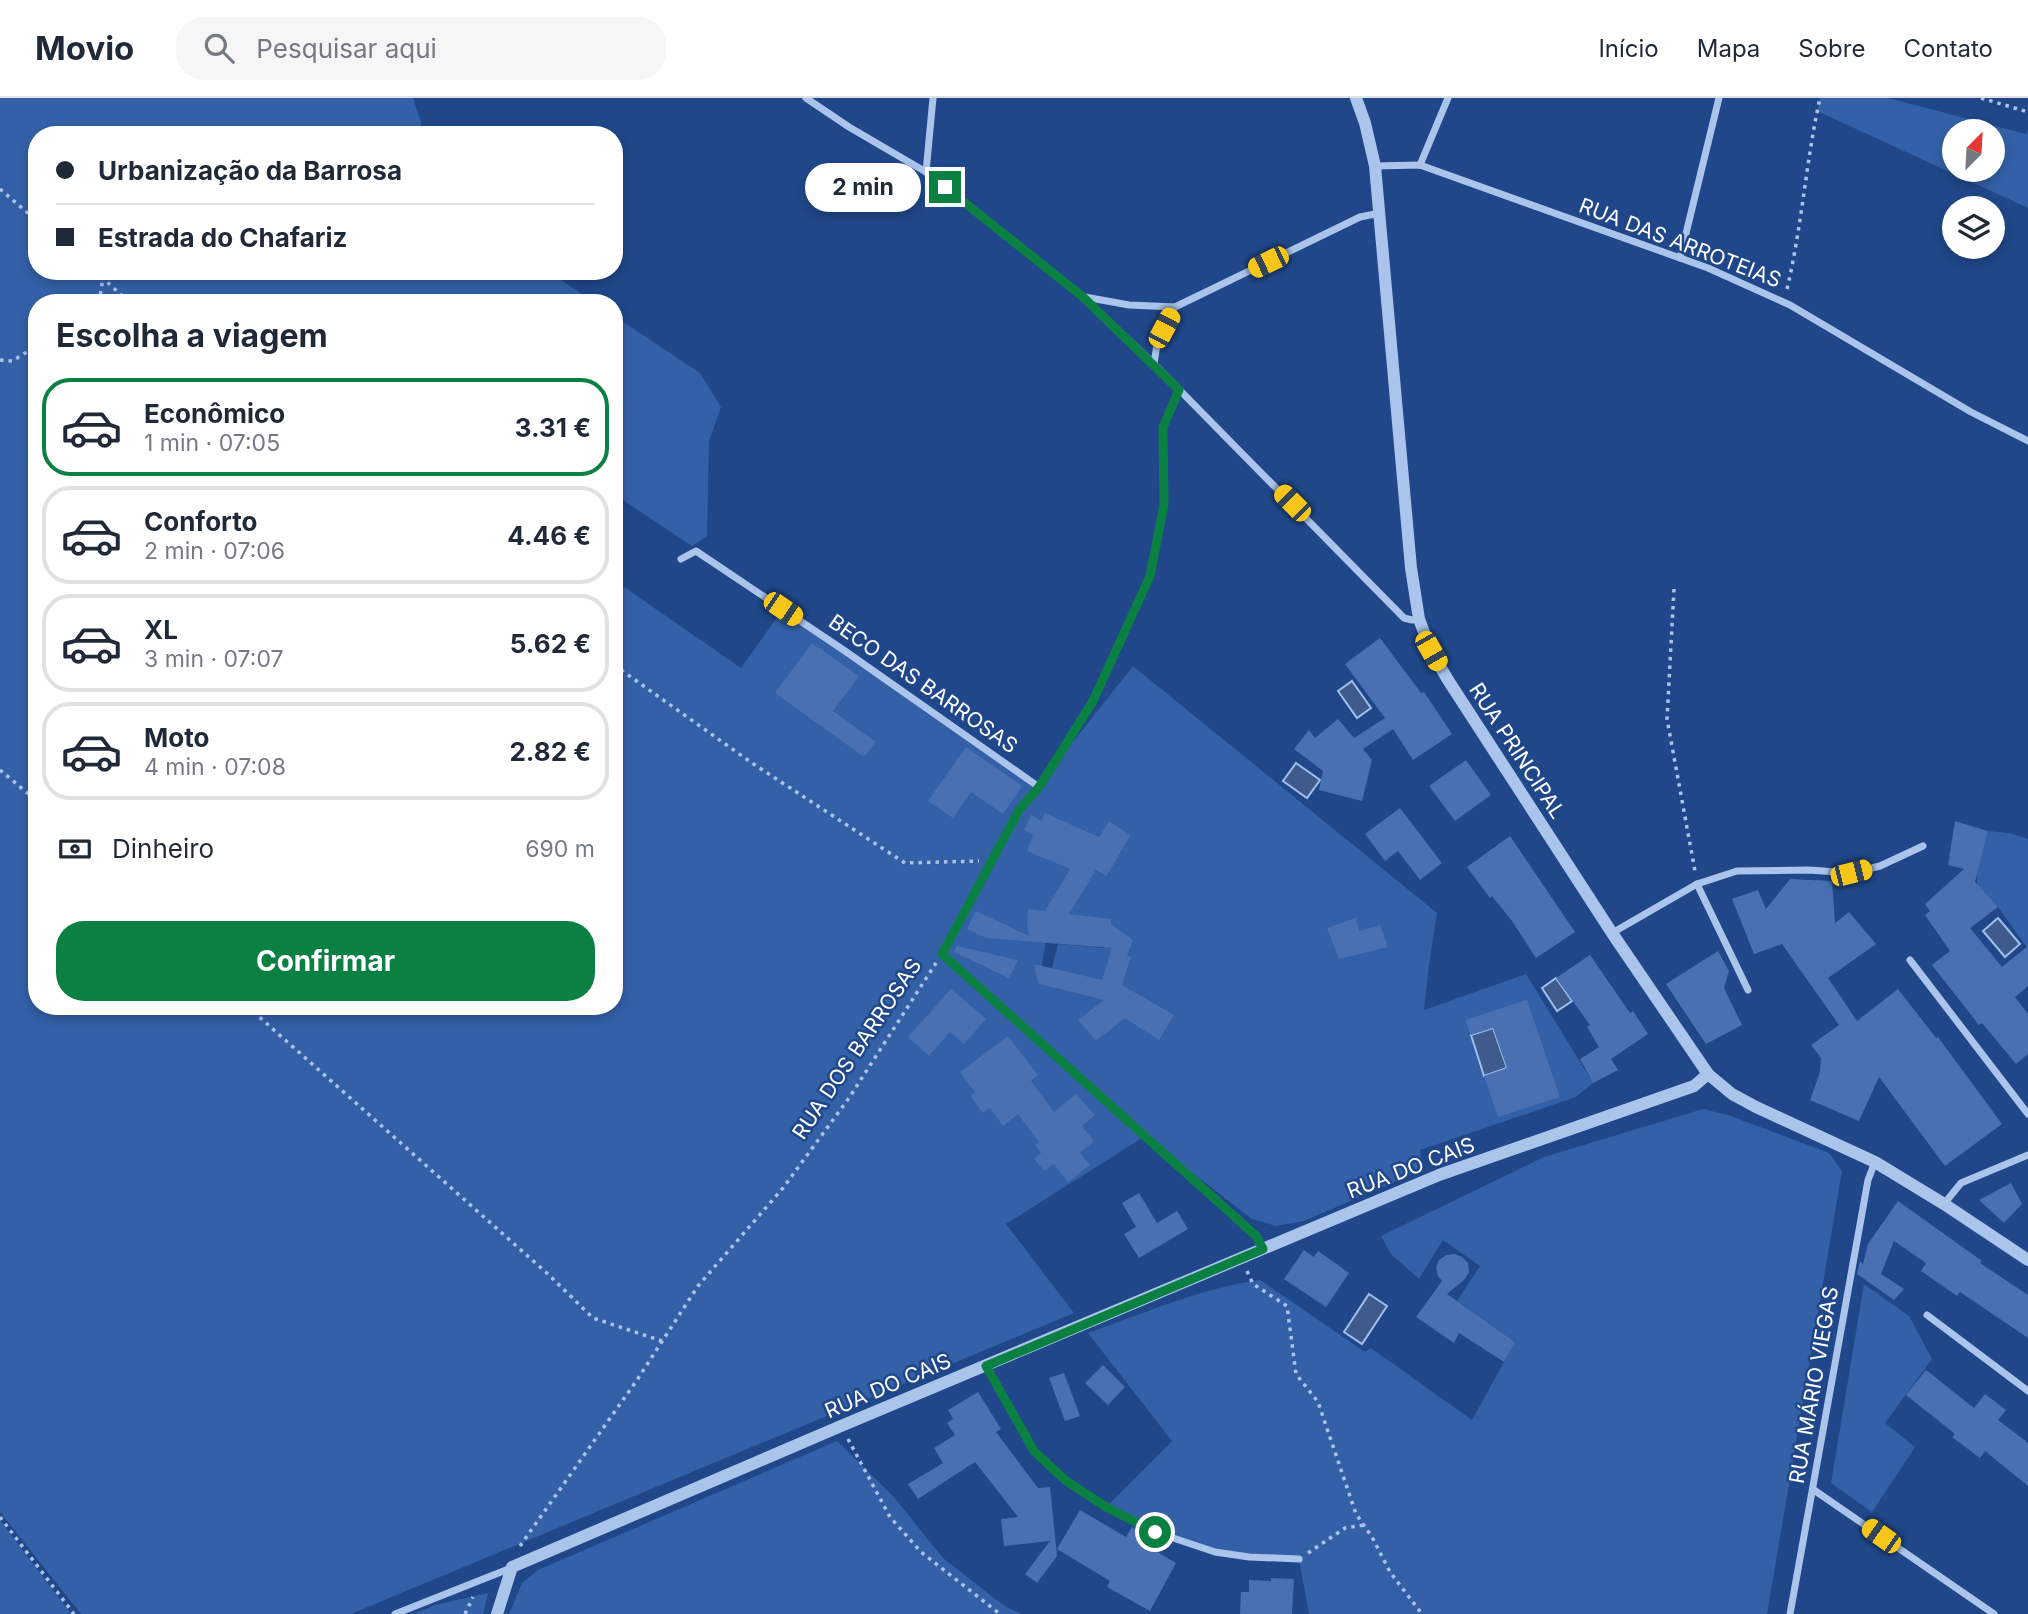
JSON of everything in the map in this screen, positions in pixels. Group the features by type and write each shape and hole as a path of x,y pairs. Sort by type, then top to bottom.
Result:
{"street":[{"path":"806,98 849,127 926,172 1083,297 1154,364 1404,618 1419,620"},
{"path":"926,172 933,98"},
{"name":"RUA PRINCIPAL","path":"1356,98 1376,166 1411,568 1419,620 1431,651 1612,933 1708,1074 1732,1094 1756,1108 1875,1162 2028,1260"},
{"path":"1420,165 1448,98"},
{"path":"1680,258 1719,98"},
{"name":"RUA DAS ARROTEIAS","path":"1376,166 1420,165 1708,268 1783,302 1971,412 2028,440"},
{"path":"1083,297 1129,305 1175,307 1360,217 1381,212"},
{"path":"1154,364 1157,344 1175,307"},
{"name":"RUA DOS BARROSAS","path":"942,954 1019,810 1039,787 1093,701 1150,576 1164,505 1163,427 1179,390"},
{"name":"BECO DAS BARROSAS","path":"681,559 696,551 1039,787"},
{"path":"1612,933 1697,884 1737,872 1809,870 1851,873 1880,866 1923,846"},
{"path":"1697,884 1748,990"},
{"path":"942,954 1256,1236 1263,1249"},
{"path":"1910,960 2028,1114"},
{"name":"RUA DO CAIS","path":"395,1614 1440,1175 1694,1086 1708,1074"},
{"path":"1944,1204 1961,1183 2028,1155"},
{"name":"RUA MÁRIO VIEGAS","path":"1790,1614 1868,1180 1875,1162"},
{"path":"1927,1315 2028,1391"},
{"path":"986,1366 1034,1451 1065,1480 1106,1507 1155,1532 1216,1552 1248,1557 1299,1559"},
{"path":"1814,1490 1994,1614"},
{"path":"497,1614 512,1567"}],"path":[{"path":"1783,302 1794,260 1812,131 1820,98"},
{"path":"1981,98 2028,112"},
{"path":"0,189 28,213"},
{"path":"105,280 120,294"},
{"path":"0,360 12,362 28,352"},
{"path":"1674,589 1667,719 1697,884"},
{"path":"623,671 752,763 905,863 991,861"},
{"path":"0,770 28,793"},
{"name":"RUA DOS BARROSAS","path":"512,1567 514,1555 698,1286 783,1188 849,1098 942,954"},
{"path":"257,1015 549,1275 593,1318 662,1341"},
{"path":"1241,1259 1253,1284 1287,1306 1296,1374 1318,1402 1356,1514 1390,1572 1422,1614"},
{"path":"841,1426 890,1517 921,1552 1000,1614"},
{"path":"0,1517 74,1614"},
{"path":"1299,1559 1345,1528 1364,1525"}],"shaded area":[{"path":"0,98 413,98 421,122 421,126 28,126 28,280 561,280 582,294 28,294 28,1015 623,1015 623,586 741,668 783,609 1038,786 1133,666 1437,913 1424,1010 1526,974 1593,1083 1576,1097 1420,1150 1422,1170 1304,1221 1276,1226 1252,1219 1145,1136 1006,1224 1074,1313 351,1614 81,1614 0,1512","holes":["1109,821 1131,835 1106,877 1080,861","1112,920 1104,948 1058,944 1052,968 1087,996 1038,984 1036,973 1042,966 1048,925"]},
{"path":"1820,98 1888,98 1968,119 1942,119 1942,168 1817,111"},
{"path":"2006,129 2026,134 2028,130 2028,208 1971,182 2006,182"},
{"path":"623,322 700,373 721,407 709,441 707,536 692,546 623,500"},
{"path":"1352,681 1371,708 1357,718 1338,691"},
{"path":"1296,763 1320,780 1307,798 1283,781"},
{"path":"1988,831 2010,833 2028,839 2028,949 1998,907 1977,885 1977,872"},
{"path":"1998,918 2020,944 2005,957 1983,931"},
{"path":"1556,978 1572,1001 1557,1011 1542,988"},
{"path":"1493,1028 1507,1068 1484,1076 1471,1035"},
{"path":"1703,1109 1728,1115 1829,1153 1842,1171 1767,1614 1309,1614 1299,1559 1215,1552 1155,1532 1106,1507 1172,1441 1088,1333 1195,1295 1260,1280 1365,1352 1371,1348 1472,1420 1515,1342 1457,1301 1480,1266 1443,1240 1419,1279 1391,1254 1381,1236 1544,1157"},
{"path":"1864,1284 1909,1316 1932,1359 1885,1423 1915,1447 1872,1512 1831,1483"},
{"path":"1369,1294 1387,1306 1362,1344 1344,1332"},
{"path":"837,1441 893,1496 943,1558 1003,1605 1021,1614 509,1614 522,1583 538,1570"},
{"path":"0,1520 71,1614 0,1614"},
{"path":"488,1593 483,1614 414,1614 435,1605"}],"building":[{"path":"1380,638 1421,693 1424,692 1452,734 1413,760 1393,729 1363,749 1372,760 1362,801 1319,790 1323,771 1294,749 1309,730 1315,738 1338,719 1354,738 1385,718 1345,664"},
{"path":"812,643 859,676 833,711 876,742 864,757 775,693"},
{"path":"966,747 1022,786 1003,814 971,792 953,818 928,801"},
{"path":"1466,760 1491,795 1455,821 1429,786"},
{"path":"1400,808 1442,863 1420,880 1398,851 1385,861 1365,834"},
{"path":"1045,813 1099,837 1109,821 1131,835 1106,877 1096,870 1069,914 1112,919 1111,924 1133,940 1122,985 1174,1015 1159,1040 1125,1018 1096,1041 1078,1020 1104,1000 1038,984 1034,964 1102,980 1112,948 986,938 967,929 976,911 1029,936 1028,909 1045,911 1070,869 1027,851 1033,835 1024,830 1031,815 1042,821"},
{"path":"1955,821 1988,831 1975,882 1998,907 1970,928 2002,967 2028,946 2028,986 2015,997 2028,1014 2028,1054 2016,1064 1982,1023 1979,1025 1932,965 1950,951 1925,915 1930,911 1925,904 1964,869 1948,865"},
{"path":"1510,836 1575,932 1536,958 1512,921 1492,896 1490,898 1467,867"},
{"path":"1790,879 1832,881 1835,923 1849,912 1876,944 1828,978 1857,1021 1898,989 1936,1038 1938,1037 2002,1124 1945,1166 1879,1077 1859,1121 1810,1100 1820,1072 1821,1058 1811,1045 1839,1025 1782,944 1754,954 1732,899 1758,890 1766,909"},
{"path":"1356,918 1359,931 1380,925 1388,947 1339,959 1327,928"},
{"path":"957,946 1018,960 1009,978 954,952"},
{"path":"1718,951 1729,971 1724,988 1742,1025 1706,1044 1666,984"},
{"path":"1590,955 1648,1034 1611,1059 1618,1070 1593,1083 1580,1059 1599,1047 1587,1027 1590,1025 1556,978"},
{"path":"951,989 986,1019 964,1044 950,1032 929,1056 908,1037"},
{"path":"1527,1000 1560,1097 1498,1117 1484,1076 1507,1068 1493,1028 1471,1035 1465,1020"},
{"path":"1008,1036 1038,1075 1031,1081 1054,1112 1076,1094 1095,1115 1082,1126 1094,1141 1080,1153 1090,1165 1068,1182 1054,1164 1044,1171 1034,1159 1041,1153 1035,1145 1039,1142 1018,1114 1003,1126 990,1108 983,1113 970,1096 975,1092 960,1072"},
{"path":"2011,1183 2022,1204 2004,1223 1979,1200"},
{"path":"1139,1193 1157,1223 1177,1211 1188,1229 1139,1258 1124,1234 1136,1227 1122,1203"},
{"path":"1898,1201 1982,1261 1980,1263 2028,1295 2028,1338 1960,1292 1957,1296 1921,1271 1926,1263 1894,1241 1881,1274 1904,1289 1894,1300 1857,1274 1860,1261 1863,1264 1868,1244"},
{"path":"1304,1250 1314,1257 1318,1251 1349,1273 1326,1307 1284,1279"},
{"path":"1455,1254 1468,1263 1469,1272 1465,1279 1447,1294 1515,1342 1504,1362 1459,1333 1454,1343 1416,1317 1442,1281 1436,1267 1439,1260 1446,1255"},
{"path":"1103,1365 1125,1387 1108,1405 1085,1383"},
{"path":"1926,1370 1974,1408 1985,1394 2006,1410 1998,1420 2028,1443 2028,1486 1985,1451 1980,1458 1952,1437 1955,1434 1906,1395"},
{"path":"1064,1373 1080,1416 1065,1421 1049,1378"},
{"path":"978,1392 1001,1429 996,1432 1038,1488 1050,1487 1057,1556 1037,1583 1025,1574 1050,1541 1004,1546 1001,1519 1018,1517 975,1462 918,1499 908,1484 943,1463 934,1448 955,1435 947,1423 953,1419 948,1410"},
{"path":"1080,1510 1126,1537 1132,1527 1144,1534 1140,1542 1176,1563 1150,1611 1107,1587 1110,1581 1057,1549"},
{"path":"1271,1578 1294,1579 1292,1614 1240,1614 1241,1592 1249,1592 1249,1580 1271,1581"}],"route":[{"path":"945,187 1083,297 1179,390 1163,427 1164,505 1150,576 1093,701 1039,787 1019,810 942,954 1256,1236 1263,1249 986,1366 1034,1451 1065,1480 1106,1507 1155,1532"}]}
